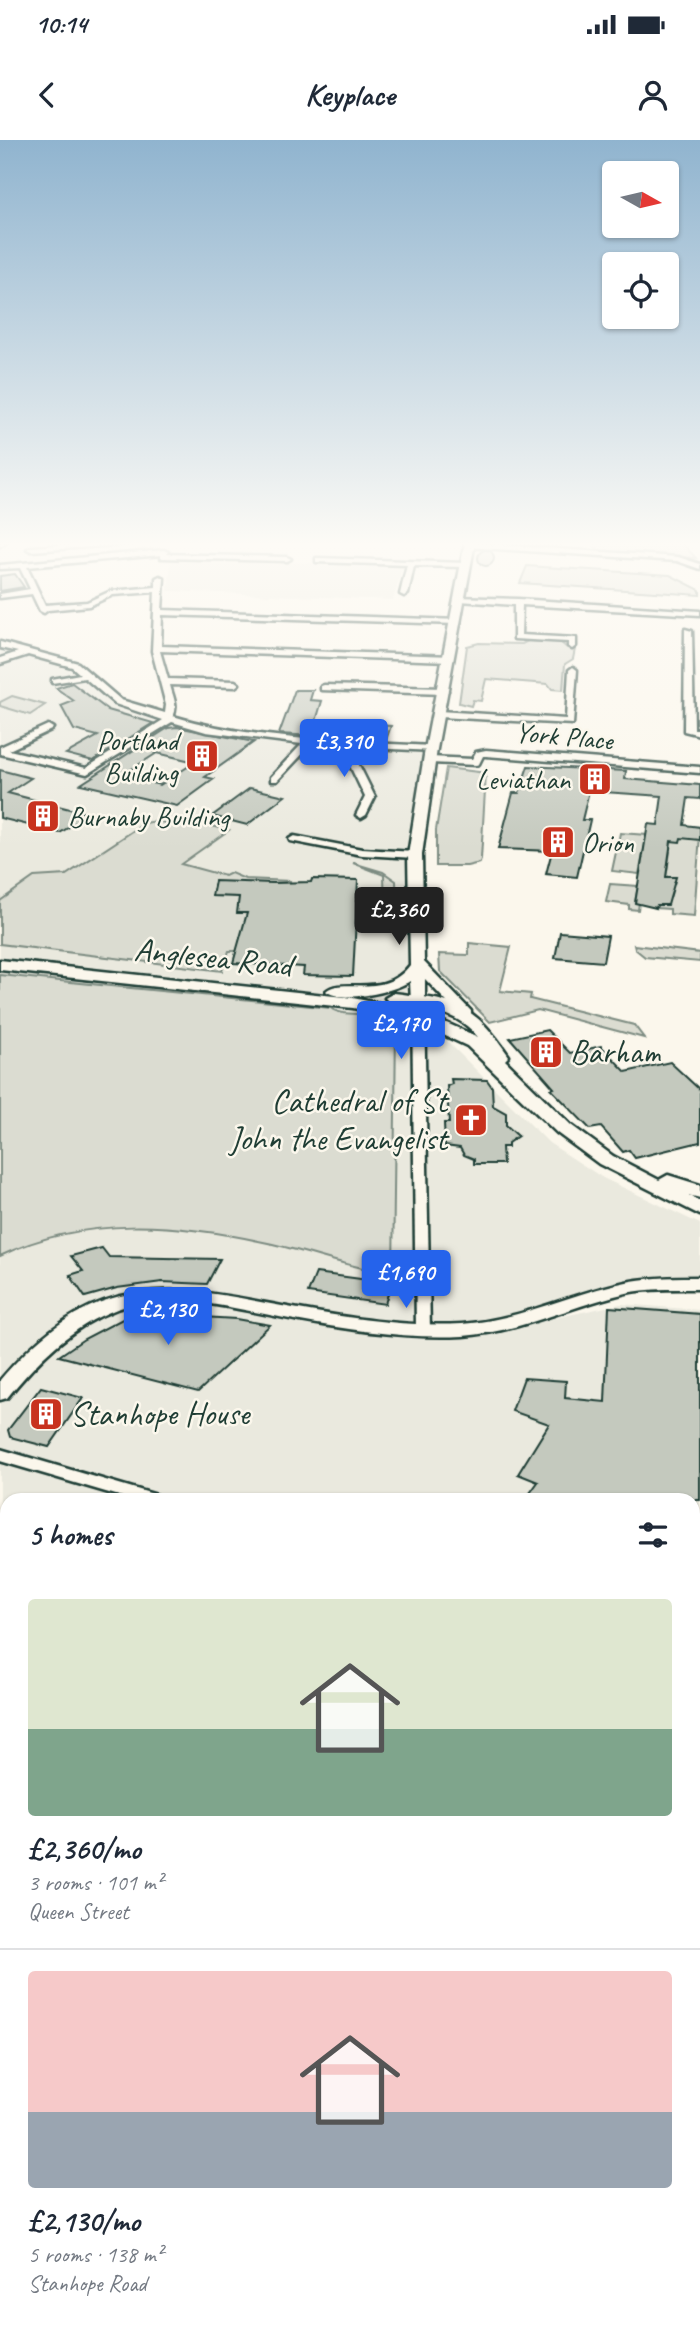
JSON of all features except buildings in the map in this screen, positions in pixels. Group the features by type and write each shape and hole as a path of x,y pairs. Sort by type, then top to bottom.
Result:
{"main road":[{"name":"Anglesea Road","path":"0,955 332,991 418,1009"},
{"name":"Anglesea Road","path":"0,965 418,1009"},
{"path":"418,1009 466,1014 483,1028 512,1076"},
{"path":"418,1009 486,1053 564,1129 606,1160 700,1209"},
{"path":"606,1160 700,1192"}],"street":[{"path":"1,750 87,771 168,719 172,705 156,644"},
{"path":"423,1330 415,855 430,754 453,644"},
{"path":"688,644 689,731 700,732"},
{"name":"York Place","path":"0,645 75,666 113,699 168,719 206,729 430,754 476,765 479,754 486,753 700,770"},
{"path":"156,648 450,658"},
{"path":"0,661 28,652"},
{"path":"439,714 570,722 573,670"},
{"path":"55,681 84,676"},
{"path":"165,682 235,684"},
{"path":"324,688 444,691"},
{"path":"1,750 48,728"},
{"path":"274,779 309,742"},
{"path":"344,744 370,797 361,815"},
{"path":"294,839 370,853 415,855"},
{"path":"332,991 369,990 392,985 407,978 418,964"},
{"path":"418,964 466,1014"},
{"path":"0,1392 27,1361 64,1330 112,1305 147,1297 215,1300 348,1323 423,1330 485,1328 629,1287 700,1283"},
{"path":"0,1455 130,1493"}],"shaded area":[{"path":"563,644 575,649 573,659 565,664 563,690 552,689 548,684 486,679 481,701 473,700 471,706 459,703 467,646"},
{"path":"0,645 75,665 118,702 241,734 431,749 421,809 418,1002 449,1043 549,1143 603,1178 700,1224 700,1281 607,1293 526,1318 541,1321 620,1304 700,1310 700,1493 0,1493"},
{"path":"12,696 45,705 30,715 0,706 0,702"},
{"path":"446,768 486,773 480,863 467,866 436,866 436,830"},
{"path":"185,820 229,830 181,864 225,876 231,873 245,879 290,881 279,951 229,951 222,971 0,944 0,901 34,877 66,875 145,823 157,821 177,826"},
{"path":"620,833 647,835 639,874 612,871"},
{"path":"700,835 694,916 670,914 670,909 656,908 657,905 666,905 669,893 665,883 670,852 662,849 670,849 671,837"},
{"path":"353,863 383,872 396,881 397,912 385,910 384,875"},
{"path":"610,884 638,886 635,902 639,903 638,910 629,909 629,905 606,902"},
{"path":"469,943 511,947 500,991 531,994 530,999 634,1025 644,1038 538,1010 490,1022 440,971 439,954 469,955"},
{"path":"634,945 700,953 700,962 645,957"},
{"path":"0,975 331,1008 345,1013 374,1015 391,1022 396,1029 393,1274 234,1236 166,1228 98,1229 65,1234 0,1256"}],"place":[{"name":"Portland Building","path":"202,756"},
{"name":"Leviathan","path":"595,779"},
{"name":"Burnaby Building","path":"43,816"},
{"name":"Orion","path":"558,842"},
{"name":"Barham","path":"546,1052"},
{"name":"Cathedral of St John the Evangelist","path":"471,1120"},
{"name":"Stanhope House","path":"46,1414"}]}
